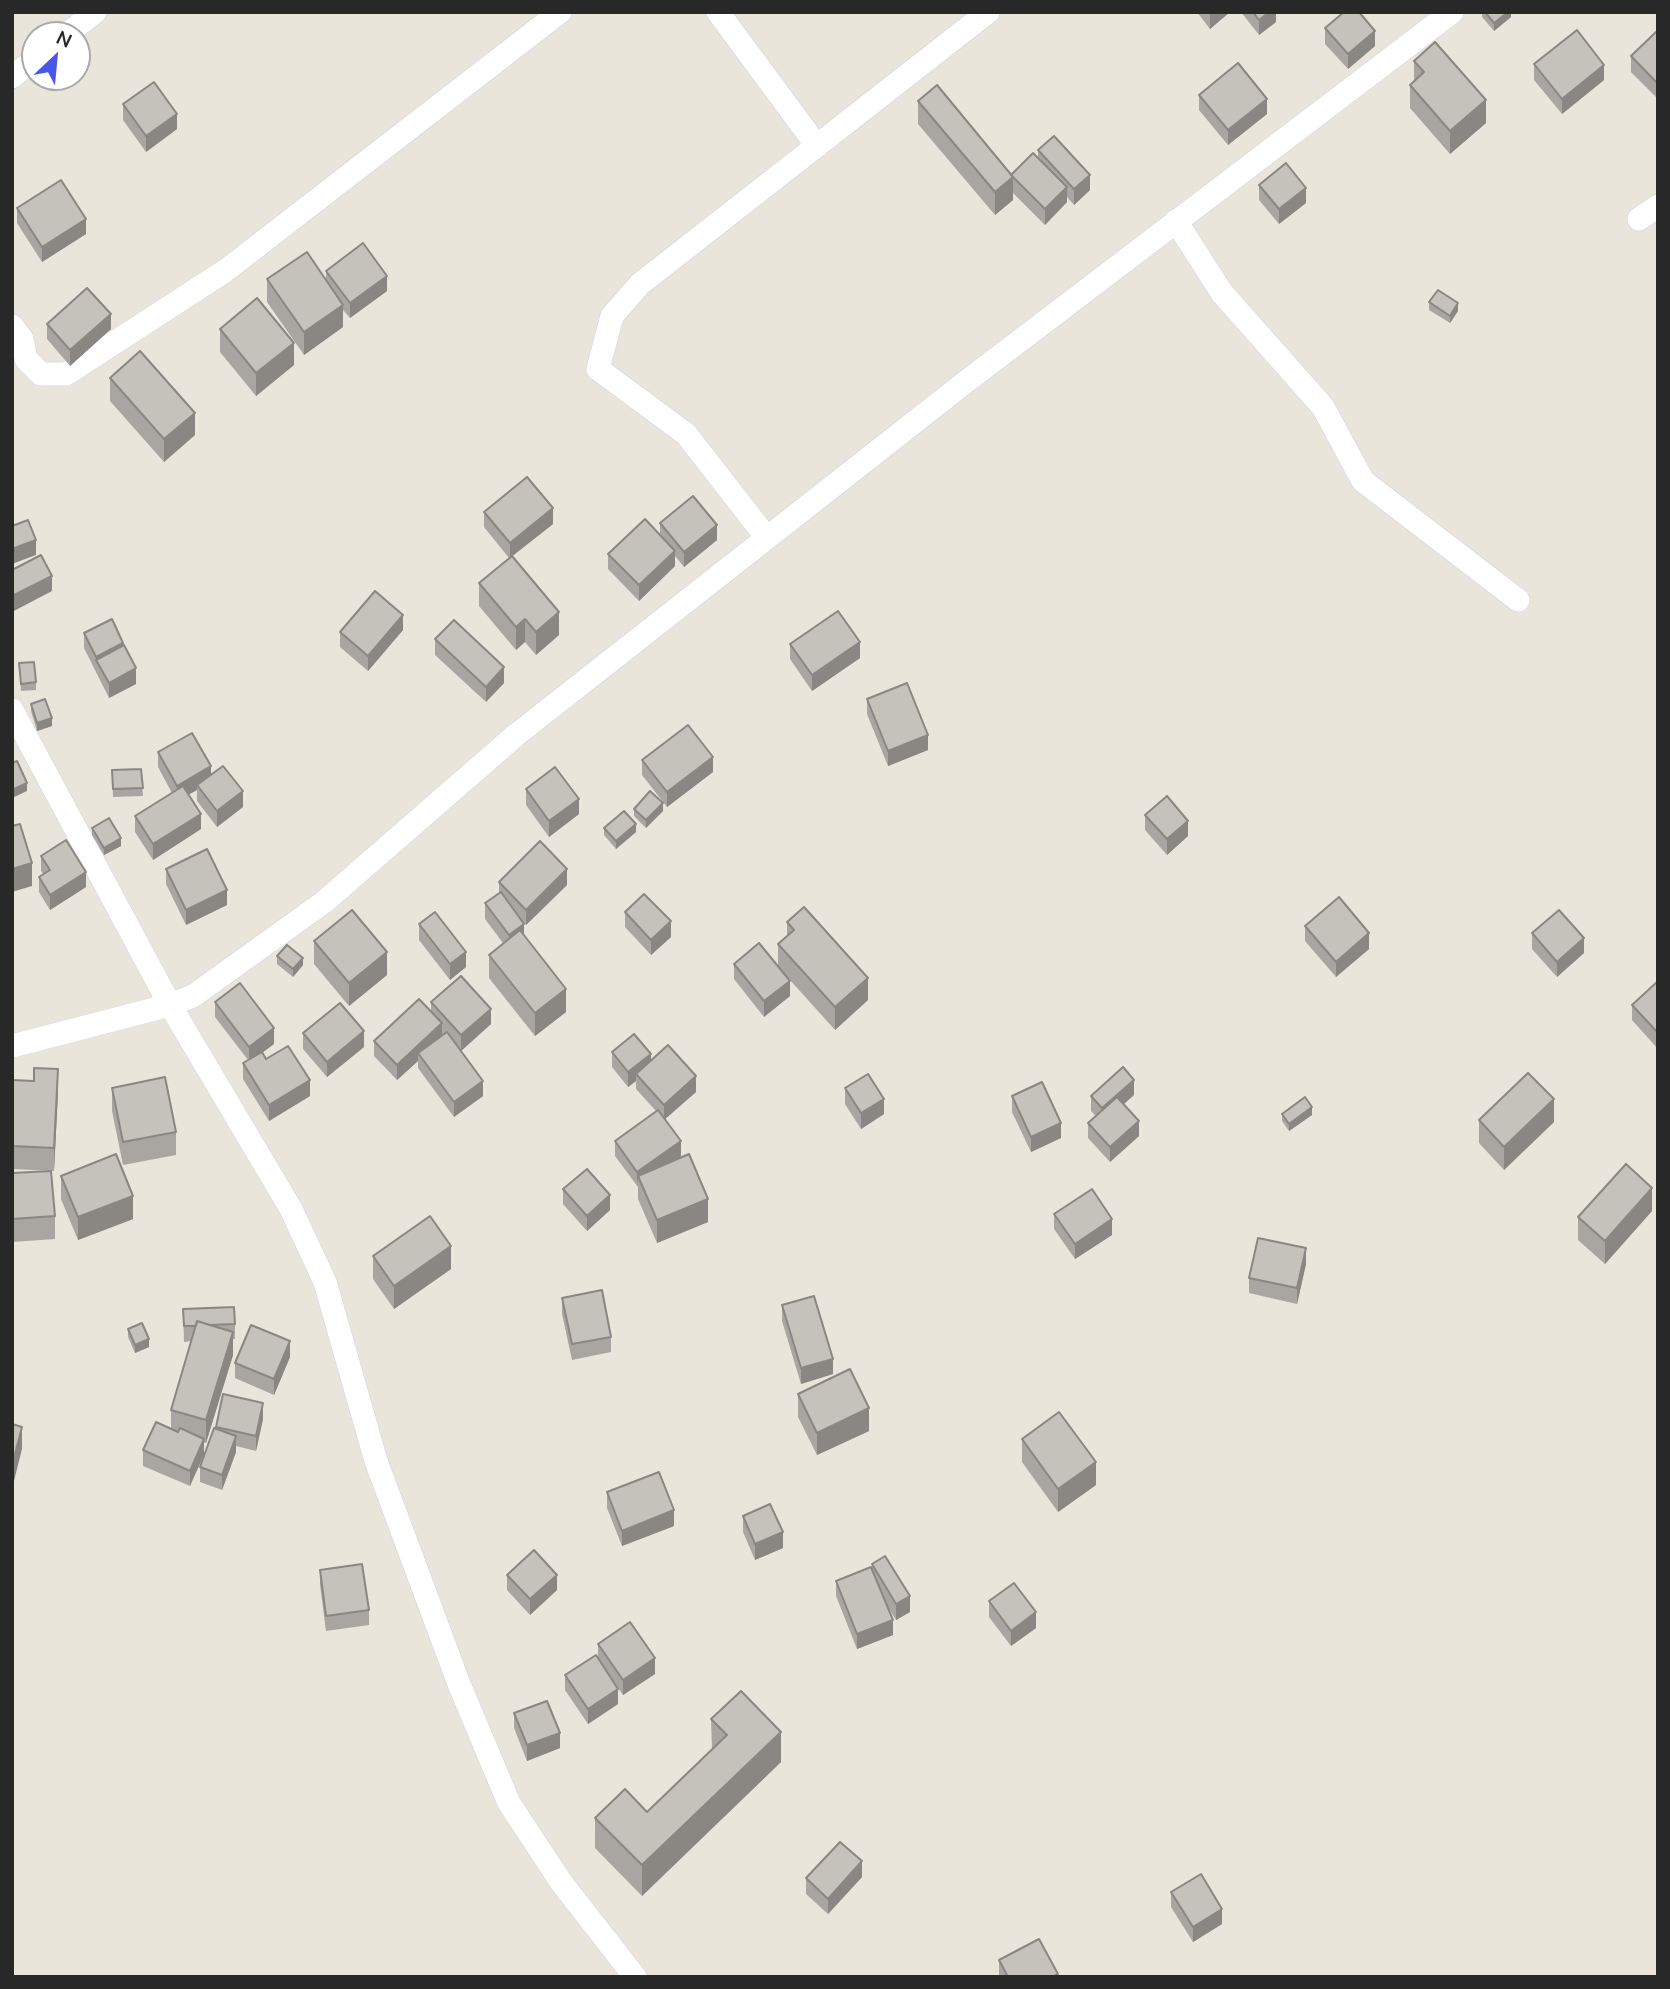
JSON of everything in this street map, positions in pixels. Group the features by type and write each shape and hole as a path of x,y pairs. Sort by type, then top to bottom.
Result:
{"street":[{"path":"12,326 22,339 26,359 41,374 66,374 225,271 560,12"},
{"path":"718,12 817,146"},
{"path":"767,538 686,434 598,369 612,316 640,284 988,12"},
{"path":"12,1046 170,1005 193,996 324,902 516,735 1176,221 1450,13"},
{"path":"1176,221 1222,293 1323,407 1363,481 1518,600"},
{"path":"12,710 19,740 170,1005 291,1209 325,1282 376,1461 459,1684 509,1803 561,1882 635,1977"}],"building":[{"path":"1253,12 1269,12 1259,20"},
{"path":"1344,12 1359,12 1375,31 1348,54 1325,28"},
{"path":"1485,12 1508,12 1494,23"},
{"path":"1577,30 1604,65 1562,99 1534,64"},
{"path":"1658,32 1658,84 1631,56"},
{"path":"1435,42 1486,100 1450,131 1410,85 1424,72 1414,61"},
{"path":"1238,63 1267,99 1228,130 1199,95"},
{"path":"154,82 177,114 146,136 123,104"},
{"path":"937,85 1013,177 995,192 918,101"},
{"path":"1054,136 1090,175 1074,189 1038,150"},
{"path":"1033,153 1067,187 1045,209 1011,175"},
{"path":"1286,163 1306,188 1279,209 1259,185"},
{"path":"61,180 86,219 42,247 17,208"},
{"path":"363,243 387,276 350,303 326,271"},
{"path":"307,252 343,305 304,332 267,279"},
{"path":"87,288 111,314 70,350 47,324"},
{"path":"1438,290 1458,303 1450,316 1429,302"},
{"path":"257,298 294,343 256,373 220,329"},
{"path":"140,351 195,413 164,439 110,378"},
{"path":"527,477 553,508 510,543 484,512"},
{"path":"693,496 717,525 684,552 660,523"},
{"path":"645,519 675,551 639,585 608,554"},
{"path":"28,520 36,540 12,549 12,526"},
{"path":"41,555 52,576 12,596 12,570"},
{"path":"512,556 559,612 536,632 525,619 516,627 479,583"},
{"path":"375,591 403,615 368,656 340,632"},
{"path":"838,611 860,642 812,675 790,644"},
{"path":"112,619 123,643 96,657 84,633"},
{"path":"454,620 504,667 486,687 435,639"},
{"path":"124,645 136,668 109,683 96,660"},
{"path":"34,662 36,682 21,684 19,663"},
{"path":"907,683 928,735 888,751 867,699"},
{"path":"45,699 52,718 37,723 31,704"},
{"path":"688,725 713,757 667,792 642,760"},
{"path":"192,733 211,766 177,786 158,752"},
{"path":"17,761 27,783 12,790 12,763"},
{"path":"223,766 243,791 217,811 197,785"},
{"path":"555,767 579,799 549,821 526,789"},
{"path":"141,769 143,788 113,789 112,770"},
{"path":"183,786 201,814 153,844 135,816"},
{"path":"650,791 663,803 646,820 634,809"},
{"path":"1167,796 1188,821 1167,839 1145,815"},
{"path":"624,811 636,824 616,841 604,828"},
{"path":"109,818 121,838 104,848 92,828"},
{"path":"20,824 32,863 12,869 12,826"},
{"path":"66,840 86,872 50,895 39,877 50,870 41,856"},
{"path":"540,841 567,869 526,910 499,882"},
{"path":"207,849 227,890 186,910 166,869"},
{"path":"501,892 524,924 509,935 485,903"},
{"path":"644,894 671,921 651,940 625,912"},
{"path":"1339,897 1369,933 1336,962 1305,926"},
{"path":"804,907 868,978 835,1007 778,944 794,930 787,922"},
{"path":"352,910 387,952 349,983 314,941"},
{"path":"1559,910 1584,938 1557,962 1532,933"},
{"path":"435,912 466,952 450,964 419,924"},
{"path":"520,930 566,989 535,1013 489,955"},
{"path":"759,943 790,981 764,1001 734,964"},
{"path":"287,945 303,958 293,969 277,956"},
{"path":"461,976 491,1009 461,1035 431,1002"},
{"path":"1658,981 1658,1033 1632,1005"},
{"path":"240,983 274,1028 249,1047 215,1002"},
{"path":"419,999 442,1023 397,1065 374,1041"},
{"path":"340,1003 364,1031 327,1062 303,1033"},
{"path":"447,1032 483,1081 454,1102 418,1053"},
{"path":"634,1034 651,1054 628,1072 612,1052"},
{"path":"668,1045 696,1076 664,1105 636,1074"},
{"path":"288,1046 310,1080 269,1105 243,1063 262,1052 266,1059"},
{"path":"1123,1067 1134,1080 1102,1108 1091,1096"},
{"path":"34,1068 58,1069 54,1148 12,1146 12,1080 34,1081"},
{"path":"1528,1073 1554,1099 1504,1147 1479,1120"},
{"path":"868,1074 884,1099 861,1113 845,1088"},
{"path":"165,1077 176,1132 123,1142 112,1088"},
{"path":"1042,1082 1061,1123 1031,1137 1012,1096"},
{"path":"1117,1097 1139,1121 1110,1147 1088,1123"},
{"path":"1305,1097 1312,1107 1289,1124 1282,1114"},
{"path":"658,1110 681,1141 637,1172 615,1141"},
{"path":"116,1154 133,1196 78,1217 61,1176"},
{"path":"689,1154 708,1199 657,1220 638,1176"},
{"path":"1626,1164 1652,1188 1605,1241 1578,1217"},
{"path":"587,1169 610,1195 587,1216 563,1189"},
{"path":"51,1171 55,1216 12,1219 12,1173"},
{"path":"1092,1189 1112,1219 1075,1244 1054,1214"},
{"path":"430,1216 451,1246 394,1286 373,1256"},
{"path":"1258,1238 1306,1248 1297,1288 1249,1278"},
{"path":"602,1290 611,1337 572,1344 562,1298"},
{"path":"814,1296 833,1359 801,1368 782,1305"},
{"path":"234,1307 235,1324 210,1325 197,1321 196,1326 184,1326 183,1309"},
{"path":"197,1321 233,1332 206,1420 171,1410"},
{"path":"142,1323 149,1339 135,1345 128,1329"},
{"path":"251,1325 290,1341 274,1379 235,1363"},
{"path":"850,1369 869,1408 817,1433 798,1394"},
{"path":"223,1394 263,1403 256,1436 216,1427"},
{"path":"1059,1412 1096,1462 1058,1489 1022,1439"},
{"path":"156,1422 178,1432 180,1428 204,1439 190,1471 143,1450"},
{"path":"12,1424 22,1427 12,1466"},
{"path":"214,1428 236,1436 222,1475 200,1467"},
{"path":"659,1472 674,1510 622,1531 607,1492"},
{"path":"770,1504 783,1532 755,1544 743,1516"},
{"path":"534,1550 557,1575 530,1599 507,1575"},
{"path":"885,1556 910,1596 896,1604 872,1564"},
{"path":"362,1564 369,1610 326,1616 320,1570"},
{"path":"871,1567 893,1620 857,1634 836,1581"},
{"path":"1014,1583 1036,1612 1011,1631 989,1601"},
{"path":"630,1622 655,1658 623,1680 598,1644"},
{"path":"596,1655 618,1689 588,1709 565,1675"},
{"path":"741,1691 781,1732 642,1865 595,1818 625,1789 647,1812 727,1735 711,1719"},
{"path":"547,1701 560,1733 527,1745 514,1713"},
{"path":"840,1842 862,1861 828,1899 806,1878"},
{"path":"1201,1874 1222,1909 1193,1927 1171,1892"},
{"path":"1039,1939 1058,1974 1052,1977 1008,1977 999,1960"}]}
